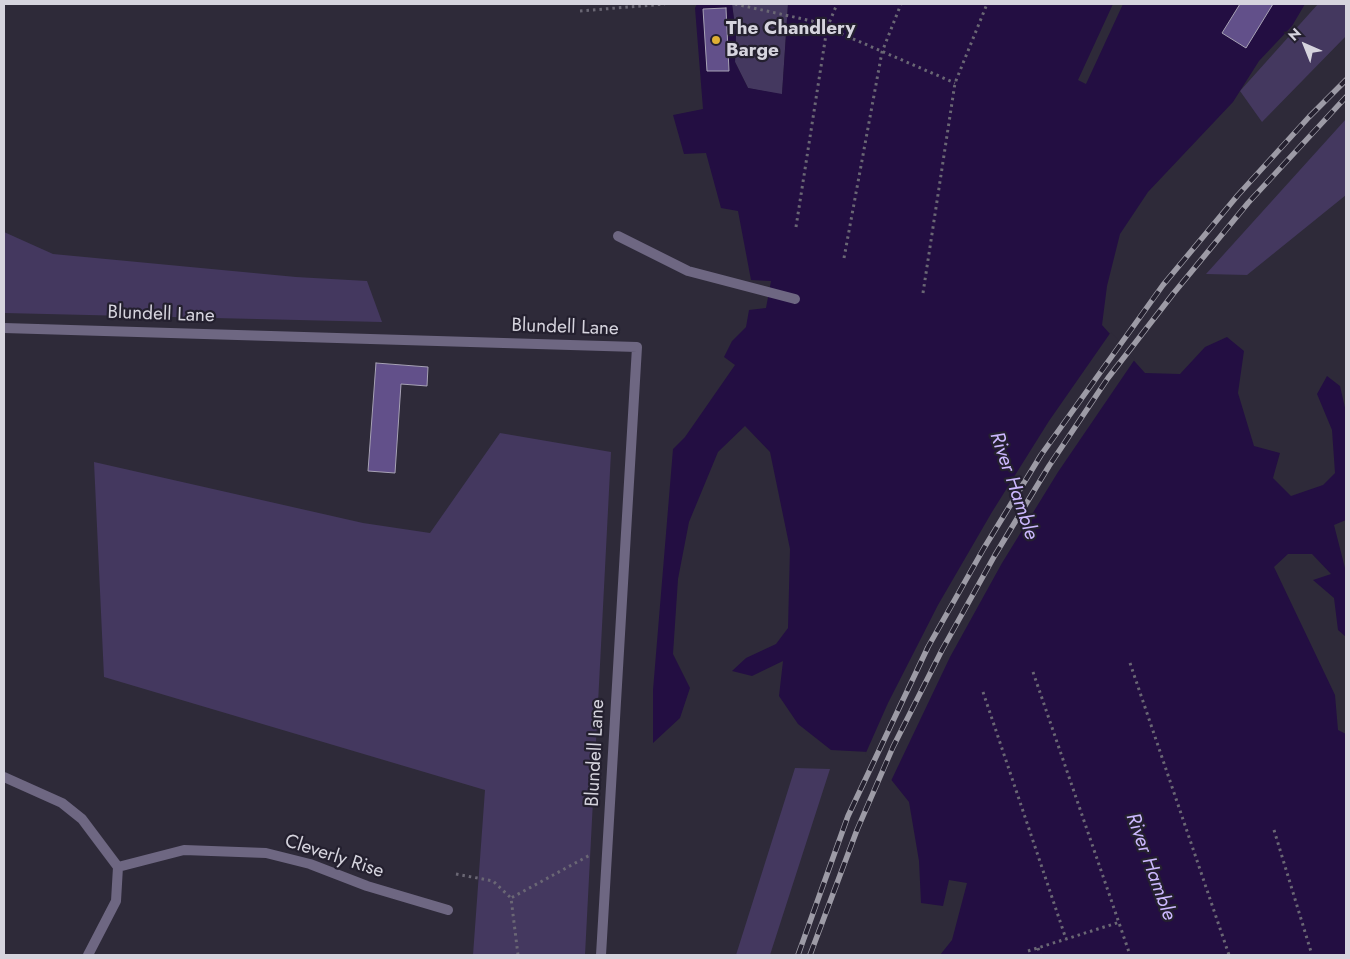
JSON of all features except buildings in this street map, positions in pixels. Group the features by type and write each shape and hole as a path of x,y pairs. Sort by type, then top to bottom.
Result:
{"street":[{"path":"618,236 688,271 795,299"},
{"name":"Blundell Lane","path":"4,328 637,347 602,955"},
{"path":"4,777 62,803 82,819 118,867 116,901 88,955"},
{"name":"Cleverly Rise","path":"118,867 184,850 266,853 310,864 367,886 448,910"}],"path":[{"path":"580,11 664,4"},
{"path":"735,4 812,21 955,83"},
{"path":"796,227 827,28 837,4"},
{"path":"844,258 882,52 901,4"},
{"path":"923,293 955,83 986,4"},
{"path":"1130,663 1229,955"},
{"path":"1033,672 1130,955"},
{"path":"983,692 1066,940"},
{"path":"1274,830 1312,955"},
{"path":"511,898 608,845"},
{"path":"456,874 493,881 511,898 518,955"},
{"path":"1028,951 1120,922"},
{"path":"1038,948 1040,955"}],"shaded area":[{"path":"732,4 788,4 782,95 748,88 735,62 736,34"},
{"path":"1318,4 1346,4 1346,36 1262,122 1240,91"},
{"path":"1346,119 1346,195 1247,275 1206,274"},
{"path":"4,232 53,254 296,277 367,281 382,322 4,313"},
{"path":"500,433 611,452 585,955 473,955 485,790 104,677 94,462 363,523 430,533"},
{"path":"795,768 830,769 770,955 736,955"}],"water":[{"name":"River Hamble","path":"697,4 732,4 736,34 735,62 748,88 782,94 788,4 1305,4 1292,26 1259,61 1233,102 1148,192 1120,234 1107,286 1102,325 1145,373 1180,374 1205,347 1227,337 1244,351 1238,393 1254,446 1280,453 1273,478 1291,496 1323,485 1335,473 1332,430 1317,394 1327,376 1340,386 1346,412 1346,520 1334,525 1346,572 1346,637 1338,630 1334,598 1313,580 1331,574 1312,554 1288,554 1274,567 1335,695 1338,730 1346,734 1346,955 940,955 952,940 967,883 949,880 943,906 921,903 919,861 909,802 869,752 831,750 798,724 779,696 783,661 752,676 732,671 746,658 776,644 788,628 790,549 770,452 745,426 718,452 689,522 678,579 673,654 690,688 680,718 653,743 653,690 673,449 685,437 735,365 724,357 732,341 746,327 749,310 766,308 771,281 751,280 738,211 721,208 706,153 684,154 673,115 703,109 695,8"}],"pier":[{"path":"1113,4 1123,4 1086,84 1078,80"},
{"path":"1111,332 1135,359 1058,472 1002,563 950,657 890,783 865,755 888,703 938,605 992,512 1049,421"}],"railway":[{"path":"798,955 848,816 928,647 984,548 1041,455 1163,285 1238,195 1309,117 1346,80"},
{"path":"810,955 857,830 893,747 942,650 995,555 1049,466 1108,378 1173,294 1248,203 1346,97"}],"place":[{"name":"The Chandlery Barge","path":"716,40"}]}
